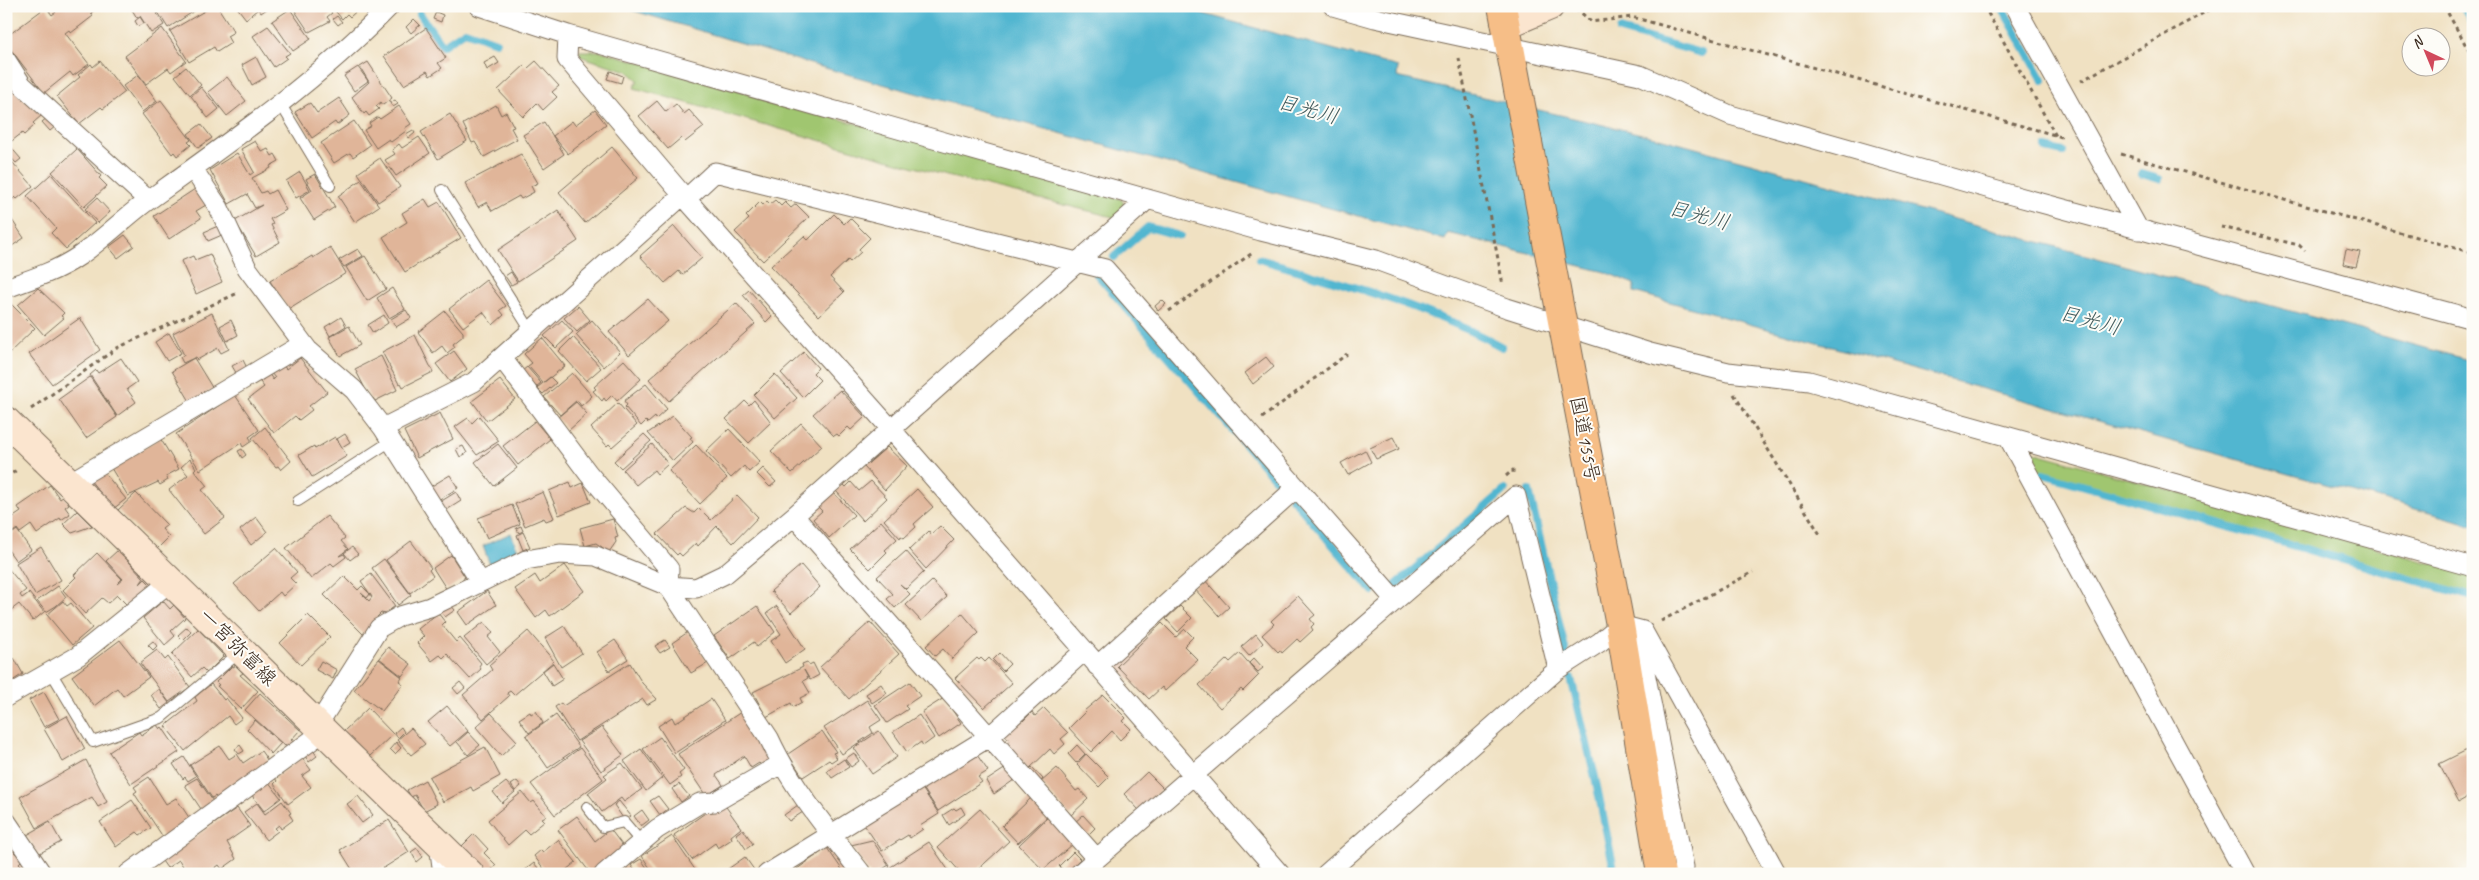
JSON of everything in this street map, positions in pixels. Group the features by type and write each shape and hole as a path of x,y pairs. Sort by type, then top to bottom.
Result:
{"highway":[{"name":"国道155号","path":"1508,36 1561,316 1633,628 1661,874"}],"main road":[{"path":"1508,36 1550,6"},
{"name":"一宮弥富線","path":"8,423 470,874"}],"street":[{"path":"6,288 50,273 79,256 148,200 193,169 354,44 390,6"},
{"path":"479,6 568,36 1261,231 1376,260 1561,316 1650,353 1728,372 1809,381 2473,567"},
{"path":"1333,6 1374,18 1508,36 1640,75 1730,115 2139,230 2473,319"},
{"path":"2015,6 2139,230"},
{"path":"568,36 567,59 685,197 1280,874"},
{"path":"6,60 11,81 56,116 148,200"},
{"path":"193,169 219,208 247,268 258,284 303,344 354,390 387,435 480,581"},
{"path":"387,435 474,382 715,172 1105,269 1395,600"},
{"path":"128,874 320,729 379,628 400,616 430,607 526,560 560,554 596,556 668,586 696,588 725,574 794,516 890,428 1148,199"},
{"path":"69,483 303,344"},
{"path":"502,358 588,473 669,569 668,586 769,738 781,764 862,874"},
{"path":"2008,437 2244,874"},
{"path":"1097,666 1296,488"},
{"path":"1079,874 1516,496 1558,669"},
{"path":"794,516 1096,858"},
{"path":"6,697 78,656 171,581"},
{"path":"1326,874 1558,669 1600,642 1633,628"},
{"path":"1633,628 1684,867 1682,874"},
{"path":"1633,628 1777,874"},
{"path":"767,874 830,833 989,737 1084,651"},
{"path":"604,874 657,829 700,803 715,802 781,764"},
{"path":"8,829 42,874"},
{"path":"439,844 443,874"}],"lane":[{"path":"280,103 330,186"},
{"path":"442,190 531,331"},
{"path":"298,501 387,435"},
{"path":"51,672 93,742 161,718 241,651"},
{"path":"588,807 603,826 624,822 641,842"}],"path":[{"path":"1573,6 1591,22 1632,17 2473,253"},
{"path":"1984,6 2056,136"},
{"path":"2062,91 2216,6"},
{"path":"2444,6 2473,58"},
{"path":"1458,52 1505,293"},
{"path":"1152,323 1255,251 1261,231"},
{"path":"8,423 117,348 258,284"},
{"path":"1245,430 1347,354"},
{"path":"1742,391 1733,392 1822,536"},
{"path":"1633,628 1753,572"}],"green space":[{"path":"580,51 601,51 1121,199 1124,204 1123,216 1115,223 1113,217 947,176 634,88 638,80 627,71 579,56"},
{"path":"2026,450 2473,575 2473,594 2033,470"}],"water":[{"name":"日光川","path":"618,6 1175,6 1398,67 1397,77 1659,138 2473,361 2473,525 1634,292 1634,284 1605,272 1448,233 1445,240 807,63"},
{"path":"511,533 519,553 490,565 483,546"}],"building":[{"path":"56,6 99,6 91,13 93,16 71,33 69,30 65,33 89,64 73,76 70,72 44,93 6,43 6,37 46,7 52,15 56,12 53,9"},
{"path":"134,6 152,6 164,25 151,33 140,16 137,18 131,8"},
{"path":"154,6 202,6 168,28"},
{"path":"213,6 217,6 234,32 227,36 231,43 217,52 214,47 189,62 170,31"},
{"path":"236,6 271,6 261,13 258,9 246,19"},
{"path":"295,6 327,6 332,13 327,17 330,21 309,32 295,11 297,10"},
{"path":"331,6 362,6 350,17 347,14 342,19"},
{"path":"290,9 311,39 293,51 272,21"},
{"path":"436,12 443,15 441,22 433,19"},
{"path":"337,16 342,22 338,25 333,19"},
{"path":"140,17 144,23 138,26 135,21"},
{"path":"414,19 420,25 411,33 406,27"},
{"path":"268,26 290,53 285,56 287,58 274,67 253,36"},
{"path":"162,28 186,61 171,72 168,68 146,84 125,56"},
{"path":"426,28 446,58 438,63 442,68 430,76 427,71 404,85 384,56"},
{"path":"256,57 266,77 252,85 242,65"},
{"path":"495,57 499,63 487,70 484,63"},
{"path":"100,61 125,92 79,124 57,96 80,77 78,75 91,64 93,67"},
{"path":"536,61 559,86 552,92 557,97 543,110 537,103 523,117 498,90 525,65 528,68"},
{"path":"368,62 392,98 383,105 381,102 376,106 379,109 369,116 366,112 364,114 352,97 369,82 360,67"},
{"path":"186,67 201,85 190,95 175,76"},
{"path":"358,67 368,81 354,91 344,76"},
{"path":"610,71 623,76 621,83 607,79"},
{"path":"138,75 157,101 142,112 123,86"},
{"path":"227,77 246,101 227,116 208,92"},
{"path":"201,87 219,109 208,118 191,96"},
{"path":"15,90 42,115 24,135 22,133 8,144 21,159 16,163 6,152 6,98"},
{"path":"339,98 350,115 337,125 335,122 312,138 295,112 310,103 317,113"},
{"path":"161,100 191,140 188,142 191,145 177,156 174,152 172,154 142,114"},
{"path":"395,100 398,104 393,107 390,103"},
{"path":"657,101 666,112 676,104 684,114 689,110 704,127 685,142 681,138 668,149 639,116"},
{"path":"496,105 501,115 506,112 514,127 511,128 517,139 484,157 475,142 472,143 463,124"},
{"path":"399,106 411,124 405,128 406,131 391,142 389,139 376,148 364,130 371,126 369,123 378,117 380,119"},
{"path":"595,110 606,124 568,154 553,136 572,121 575,125"},
{"path":"450,114 467,141 438,159 421,132"},
{"path":"48,117 56,126 50,131 42,122"},
{"path":"354,121 370,145 353,157 350,153 334,163 321,143"},
{"path":"544,122 564,154 544,168 523,135"},
{"path":"201,124 212,138 198,148 188,134"},
{"path":"413,130 415,133 409,138 406,134"},
{"path":"419,137 430,153 396,176 385,160 395,154 392,150 399,144 402,148"},
{"path":"255,141 262,152 268,149 272,156 275,154 279,161 270,166 271,168 252,178 261,193 266,191 268,194 275,190 286,210 270,219 280,242 256,256 235,221 262,205 255,208 247,194 229,204 210,170 237,153 250,175 254,172 241,149"},
{"path":"612,147 638,178 585,223 559,192"},
{"path":"77,149 101,176 99,178 107,186 84,207 52,172"},
{"path":"521,154 538,183 531,186 534,192 521,199 519,196 492,211 487,202 478,207 465,183"},
{"path":"6,155 33,186 17,199 15,197 10,202 6,199"},
{"path":"380,158 400,187 378,202 358,173"},
{"path":"300,172 310,190 296,198 286,181"},
{"path":"51,174 95,223 66,249 51,233 56,228 27,196"},
{"path":"315,174 335,207 314,220 300,198 312,190 306,179"},
{"path":"361,180 379,206 355,222 338,196"},
{"path":"195,189 206,205 196,211 201,218 169,239 154,216"},
{"path":"97,198 110,212 98,223 85,209"},
{"path":"425,199 430,207 439,202 461,238 405,272 383,237 407,222 402,213"},
{"path":"775,200 781,206 785,202 791,208 796,204 809,217 763,261 735,232 749,219 746,216 760,202 763,205 767,201 770,204"},
{"path":"558,210 578,241 518,281 498,250"},
{"path":"6,211 24,238 6,250"},
{"path":"834,214 844,224 850,218 870,238 859,249 861,252 850,262 848,260 830,277 844,292 819,316 771,266 804,236 808,240"},
{"path":"218,226 222,235 208,241 204,232"},
{"path":"674,226 702,258 682,275 679,271 665,283 640,256"},
{"path":"125,235 134,246 118,258 109,247"},
{"path":"330,247 346,273 288,309 270,281"},
{"path":"358,249 363,256 344,267 339,260"},
{"path":"2346,249 2360,252 2356,267 2343,264"},
{"path":"210,254 222,282 196,294 181,261 193,256 195,260"},
{"path":"365,256 386,289 367,301 346,267"},
{"path":"511,272 517,282 511,285 505,276"},
{"path":"486,280 506,306 500,310 504,315 493,325 483,312 463,327 449,309"},
{"path":"38,288 64,313 61,316 64,318 44,335 18,305"},
{"path":"392,288 405,309 389,318 377,298"},
{"path":"749,290 772,316 766,322 743,295"},
{"path":"648,299 668,321 629,355 609,332"},
{"path":"1162,300 1166,304 1158,311 1155,306"},
{"path":"10,303 35,328 6,356 6,306"},
{"path":"736,303 755,324 669,401 649,379"},
{"path":"578,306 590,320 577,332 564,318"},
{"path":"406,310 411,318 396,327 391,319"},
{"path":"445,311 463,332 463,336 453,344 455,347 447,353 442,346 433,353 418,332"},
{"path":"212,313 229,349 221,353 218,348 197,360 196,357 183,363 180,357 184,355 173,333"},
{"path":"384,315 388,323 373,333 368,325"},
{"path":"341,317 346,326 330,336 325,327"},
{"path":"80,318 100,350 52,384 29,354"},
{"path":"231,320 238,335 227,341 220,326"},
{"path":"562,320 573,332 556,348 544,336"},
{"path":"592,320 620,352 604,367 576,335"},
{"path":"349,326 360,345 340,356 329,337"},
{"path":"169,333 181,353 167,361 155,342"},
{"path":"415,335 433,372 403,387 401,383 399,384 382,352"},
{"path":"573,337 601,368 586,381 559,351"},
{"path":"542,338 565,366 543,383 528,366 532,363 524,354"},
{"path":"454,351 467,369 450,382 436,364"},
{"path":"804,352 818,368 813,373 820,380 803,397 781,373"},
{"path":"381,356 397,390 375,401 373,398 371,400 355,369"},
{"path":"1266,357 1274,367 1253,384 1245,373"},
{"path":"121,358 137,382 127,389 136,402 117,416 90,375 96,370 98,373"},
{"path":"194,358 213,389 191,403 172,371"},
{"path":"300,358 327,392 309,406 312,410 299,420 295,416 274,433 248,399 264,387 260,382 269,374 273,380 275,378 271,373 282,364 286,369"},
{"path":"243,360 248,370 238,376 232,366"},
{"path":"624,360 641,379 617,401 612,395 606,401 604,398 602,401 593,391 596,389 594,387"},
{"path":"527,367 541,383 536,387 522,371"},
{"path":"572,373 592,396 581,406 577,400 560,415 544,397"},
{"path":"775,374 797,398 775,418 754,395"},
{"path":"90,377 117,417 86,438 59,399"},
{"path":"550,377 556,383 543,394 537,388"},
{"path":"500,380 515,399 487,421 472,401"},
{"path":"646,384 667,409 656,419 655,417 648,423 646,421 641,426 625,407 627,405 624,401"},
{"path":"840,390 865,417 851,430 848,427 839,436 837,434 834,436 813,414"},
{"path":"235,395 259,430 249,437 252,441 243,447 241,443 200,470 176,434"},
{"path":"754,400 771,422 749,443 726,419 745,401 749,405"},
{"path":"576,402 587,414 568,431 557,418"},
{"path":"618,403 637,425 612,447 609,444 607,446 591,428"},
{"path":"440,413 453,439 417,458 404,431"},
{"path":"479,416 499,441 477,455 455,427 468,418 472,423"},
{"path":"673,416 692,437 690,438 693,442 673,461 648,433"},
{"path":"535,421 550,439 518,465 503,446"},
{"path":"801,423 822,446 792,473 771,451"},
{"path":"265,427 291,461 281,470 278,466 276,467 252,438"},
{"path":"729,429 760,462 749,472 744,466 731,478 706,451"},
{"path":"345,434 350,442 342,447 337,439"},
{"path":"644,434 651,441 621,468 614,461"},
{"path":"335,437 347,456 312,477 299,455 314,446 315,449"},
{"path":"1393,437 1399,449 1376,459 1370,448"},
{"path":"160,438 179,469 166,476 168,480 160,485 158,482 128,496 111,468"},
{"path":"498,444 517,468 494,486 475,462"},
{"path":"652,444 668,464 657,474 654,470 636,485 623,470"},
{"path":"696,445 727,478 700,504 669,471"},
{"path":"463,446 467,453 460,457 456,449"},
{"path":"887,447 907,466 885,490 864,467"},
{"path":"242,449 246,455 242,458 238,451"},
{"path":"1365,450 1371,462 1348,475 1341,463"},
{"path":"190,459 196,468 194,470 207,486 202,490 225,518 204,534 169,490 188,475 181,467"},
{"path":"763,468 776,482 770,487 757,474"},
{"path":"102,470 126,499 113,509 90,480"},
{"path":"450,475 458,488 438,500 430,487"},
{"path":"871,481 887,498 863,521 836,491 843,484 846,487 851,482 859,491"},
{"path":"570,482 572,488 583,483 591,502 559,515 549,491"},
{"path":"50,485 60,499 64,496 69,504 65,507 70,514 61,520 60,518 37,534 31,525 20,533 17,529 13,532 6,522 21,512 18,507"},
{"path":"917,489 933,507 914,524 916,527 904,538 901,536 900,538 884,520"},
{"path":"456,492 461,501 445,511 440,502"},
{"path":"543,492 554,518 546,521 544,518 525,526 515,504"},
{"path":"833,492 854,515 829,538 813,519 822,511 818,507"},
{"path":"136,493 167,525 162,529 169,537 157,549 118,510"},
{"path":"737,495 758,517 733,543 717,526 698,546 696,543 682,556 679,553 677,555 657,534 686,508 694,513 699,508 711,520"},
{"path":"512,505 520,524 487,538 478,518"},
{"path":"77,511 92,526 72,533 63,524"},
{"path":"327,516 345,538 341,541 348,549 339,556 344,554 346,557 334,566 331,563 311,579 286,548"},
{"path":"256,517 267,532 251,545 240,530"},
{"path":"613,519 618,537 615,538 616,542 609,552 596,543 585,546 580,528"},
{"path":"881,521 897,539 885,550 887,552 870,569 850,549"},
{"path":"521,526 523,531 519,533 516,528"},
{"path":"940,526 954,540 926,569 909,550 929,531 931,534"},
{"path":"17,530 31,550 16,561 6,547 6,538"},
{"path":"523,532 530,547 523,550 517,535"},
{"path":"411,541 431,568 429,570 433,576 410,593 386,560"},
{"path":"41,547 61,580 35,595 16,563"},
{"path":"352,547 358,554 350,560 344,553"},
{"path":"276,548 297,572 290,578 296,584 283,596 280,592 259,611 234,584"},
{"path":"118,550 144,578 140,584 145,579 151,585 127,605 117,595 108,603 102,598 85,614 63,590 76,577 74,575 97,553 122,579 117,584 123,579 106,561"},
{"path":"906,551 924,572 906,589 900,584 910,594 895,608 887,599 893,594 877,577"},
{"path":"451,555 465,577 447,590 433,568"},
{"path":"384,559 411,595 398,605 372,568"},
{"path":"565,565 584,591 550,616 546,610 536,618 515,589 535,575 540,583"},
{"path":"801,565 820,587 791,613 771,591"},
{"path":"6,566 26,590 20,595 22,598 29,593 44,612 33,621 19,604 6,614"},
{"path":"371,574 395,606 385,614 381,613 377,617 379,620 364,635 324,595 344,576 358,590 362,586 370,594 361,581","holes":["361,593 367,598 370,594 372,597 369,601"]},
{"path":"1203,578 1229,607 1219,616 1193,587"},
{"path":"932,581 947,597 921,621 906,605"},
{"path":"58,586 66,597 46,612 37,601"},
{"path":"487,591 496,605 467,625 458,612"},
{"path":"1298,596 1315,615 1310,619 1314,624 1311,627 1313,630 1300,642 1297,639 1282,653 1280,650 1278,652 1262,635 1274,624 1271,621"},
{"path":"63,601 67,606 71,603 92,628 72,645 47,615"},
{"path":"163,601 170,609 174,605 185,618 171,631 175,636 165,645 143,618"},
{"path":"450,604 455,610 445,617 440,610"},
{"path":"757,606 775,632 757,647 754,642 730,659 714,636"},
{"path":"777,606 805,649 785,663 771,641 781,634 767,613"},
{"path":"1180,606 1192,618 1178,632 1166,619"},
{"path":"438,613 445,622 442,625 456,642 460,638 481,663 479,666 481,669 470,679 447,654 443,658 440,655 432,661 417,643 424,636 418,629"},
{"path":"962,613 979,633 952,659 943,649 935,656 926,646"},
{"path":"308,615 330,637 301,665 280,643"},
{"path":"484,622 493,633 488,637 500,652 486,664 464,638"},
{"path":"870,622 899,654 849,699 820,667"},
{"path":"1162,623 1176,637 1185,629 1193,637 1184,646 1198,660 1165,691 1162,687 1149,699 1117,666"},
{"path":"564,626 582,653 561,667 545,638"},
{"path":"187,627 191,632 183,640 178,635"},
{"path":"198,629 224,656 207,673 202,668 192,677 172,654"},
{"path":"528,631 554,661 514,695 510,691 507,693 509,696 483,719 463,695 492,670 489,665"},
{"path":"688,632 708,663 691,673 672,643"},
{"path":"1256,634 1263,643 1249,656 1241,647"},
{"path":"120,640 149,677 123,696 117,688 94,706 72,676"},
{"path":"615,640 628,659 609,671 597,652"},
{"path":"665,640 670,647 660,653 655,646"},
{"path":"153,641 157,646 153,650 148,645"},
{"path":"388,647 411,664 402,676 379,658"},
{"path":"157,650 165,660 168,657 190,687 169,702 140,663"},
{"path":"1000,653 1010,664 1003,671 993,660"},
{"path":"1240,653 1259,675 1243,691 1241,689 1220,708 1199,685 1227,659 1230,662"},
{"path":"14,658 23,674 6,685 6,663"},
{"path":"977,658 979,660 981,658 985,662 989,658 1012,683 984,708 955,678"},
{"path":"1254,658 1263,668 1258,672 1249,663"},
{"path":"379,659 402,677 399,681 403,684 382,711 354,690"},
{"path":"321,661 337,670 333,679 316,670"},
{"path":"807,662 809,665 813,663 819,675 810,680 804,670 808,678 803,681 810,693 800,698 802,702 793,707 791,703 766,717 753,692 803,667 802,664"},
{"path":"553,663 563,679 552,686 543,671"},
{"path":"630,663 642,683 657,699 647,705 643,699 577,741 555,707 561,703 563,706"},
{"path":"235,665 243,673 240,675 258,691 241,709 217,686 219,685 216,682"},
{"path":"460,682 465,688 458,694 453,688"},
{"path":"910,682 920,696 905,706 908,709 887,723 875,705"},
{"path":"211,684 224,700 226,698 242,718 234,724 228,716 185,751 165,726 197,701 195,697"},
{"path":"881,684 887,693 872,703 866,694"},
{"path":"159,689 169,703 161,709 151,695"},
{"path":"44,692 59,719 44,727 29,700"},
{"path":"260,693 300,730 291,740 296,744 292,748 288,744 285,746 245,710"},
{"path":"1103,695 1126,718 1123,721 1131,729 1120,740 1112,731 1091,752 1069,728 1084,711"},
{"path":"944,698 961,723 939,738 922,712"},
{"path":"711,699 725,720 675,753 658,726 672,717 675,723"},
{"path":"867,700 881,720 870,727 873,733 842,754 824,728"},
{"path":"447,706 468,731 450,746 428,722"},
{"path":"368,708 393,734 368,758 343,732"},
{"path":"1044,708 1068,733 1061,739 1065,744 1054,754 1050,749 1029,769 1006,744 1009,740 1004,734 1021,719 1023,721 1032,712 1035,716"},
{"path":"536,711 543,723 529,733 519,719 530,712 531,714"},
{"path":"741,712 774,757 761,765 759,763 751,768 744,756 716,775 723,785 706,796 678,754"},
{"path":"491,713 517,741 501,756 476,727"},
{"path":"556,715 579,747 548,768 526,736"},
{"path":"919,715 934,738 923,746 921,742 907,752 893,732"},
{"path":"67,716 85,749 63,762 44,729"},
{"path":"255,720 281,743 271,754 247,729"},
{"path":"157,725 160,729 162,727 179,752 131,784 109,752 139,732 141,735"},
{"path":"401,727 404,732 398,738 394,733"},
{"path":"602,727 623,755 601,771 579,741"},
{"path":"411,728 425,744 411,755 397,740"},
{"path":"822,731 836,752 833,753 837,758 831,762 829,760 803,777 788,754"},
{"path":"879,731 897,757 872,774 854,748"},
{"path":"468,732 480,745 468,755 457,742"},
{"path":"660,737 684,770 679,774 681,777 670,785 643,749"},
{"path":"396,742 401,748 395,754 390,749"},
{"path":"240,745 244,751 239,754 235,749"},
{"path":"1077,745 1085,754 1076,763 1068,754"},
{"path":"220,746 229,759 237,754 243,763 261,751 270,764 218,799 215,796 212,798 190,765"},
{"path":"311,747 317,756 309,762 303,753"},
{"path":"485,747 500,776 473,791 471,787 443,802 429,777"},
{"path":"2473,747 2473,794 2459,802 2439,764"},
{"path":"580,748 603,779 555,815 531,784"},
{"path":"641,749 662,778 646,791 624,761"},
{"path":"854,753 859,761 851,767 845,759"},
{"path":"1086,754 1109,777 1099,787 1077,764"},
{"path":"977,755 988,771 978,777 982,782 938,811 923,788 966,759 968,762"},
{"path":"184,757 196,776 188,781 185,777 183,779 173,764"},
{"path":"302,758 311,770 302,776 311,787 288,804 274,784 277,781 275,778"},
{"path":"844,759 849,767 832,778 827,771"},
{"path":"86,760 107,802 98,807 92,797 37,828 20,797"},
{"path":"622,763 642,789 624,802 621,798 602,812 588,793 607,778 604,775"},
{"path":"1032,767 1043,779 1039,783 1028,771"},
{"path":"1006,768 1014,780 994,794 986,781"},
{"path":"1057,768 1076,791 1079,789 1088,799 1070,816 1041,782"},
{"path":"1147,772 1163,788 1139,810 1124,794"},
{"path":"149,777 166,804 176,798 192,822 165,840 134,793 137,791 134,787"},
{"path":"197,778 215,804 203,812 185,785"},
{"path":"425,780 437,804 424,811 415,795 411,797 407,790"},
{"path":"268,781 281,798 264,811 251,794"},
{"path":"517,781 521,786 515,791 511,785"},
{"path":"506,782 515,792 502,803 493,792"},
{"path":"679,784 689,796 681,802 672,789"},
{"path":"920,785 939,814 920,826 923,829 910,838 908,835 882,851 863,823"},
{"path":"522,792 531,803 534,801 546,816 542,818 545,821 529,834 525,830 508,845 488,820"},
{"path":"358,796 373,815 362,823 347,804"},
{"path":"658,796 668,809 660,815 650,801"},
{"path":"1031,798 1048,816 1018,843 1002,826"},
{"path":"132,800 151,828 140,835 137,832 116,847 100,822"},
{"path":"282,801 291,813 289,814 293,820 281,829 279,825 275,828 278,831 266,840 244,812 257,803 265,814"},
{"path":"619,801 631,816 625,821 614,805"},
{"path":"724,804 741,828 731,836 732,839 718,848 715,843 692,860 674,835 708,811 710,813"},
{"path":"798,805 803,812 789,821 784,815"},
{"path":"961,807 965,814 949,825 943,815 954,808 956,810"},
{"path":"237,808 250,826 227,842 236,859 222,869 219,865 207,874 188,874 179,860 167,868 160,858 176,850"},
{"path":"980,809 1009,841 973,874 962,874 938,847"},
{"path":"642,810 649,820 641,826 634,816"},
{"path":"1083,815 1095,828 1087,836 1074,823"},
{"path":"577,816 595,841 610,829 625,849 591,874 558,830"},
{"path":"1048,817 1073,844 1043,870 1019,845"},
{"path":"389,820 409,852 374,874 355,874 340,850"},
{"path":"50,822 61,842 38,854 27,835"},
{"path":"743,829 753,844 746,849 736,834"},
{"path":"474,834 488,849 484,853 496,865 488,874 461,847"},
{"path":"672,836 698,874 654,874 642,856"},
{"path":"558,840 576,862 561,874 548,874 534,856 541,850 543,852"},
{"path":"872,840 889,865 875,874 870,874 851,845"},
{"path":"929,842 951,874 884,874 883,872"},
{"path":"6,844 22,860 19,863 29,874 6,874"},
{"path":"417,848 423,857 417,862 411,852"},
{"path":"827,848 843,871 839,874 790,874"},
{"path":"1073,852 1080,859 1066,873 1059,866"},
{"path":"745,857 757,874 731,874 728,869"},
{"path":"641,859 651,874 637,874 631,865"},
{"path":"534,863 543,874 520,874"},
{"path":"625,866 631,874 614,874"}],"waterway":[{"path":"2001,6 2043,80"},
{"path":"2463,6 2473,24"},
{"path":"420,14 442,46 465,31 496,42"},
{"path":"1620,30 1701,53"},
{"path":"2046,148 2063,152"},
{"path":"2142,174 2159,179"},
{"path":"1114,257 1148,227 1180,236"},
{"path":"1259,259 1414,307 1473,332 1502,347"},
{"path":"1096,273 1285,490"},
{"path":"2043,474 2473,597"},
{"path":"1395,586 1505,490"},
{"path":"1529,491 1566,653"},
{"path":"1292,498 1373,591"},
{"path":"1571,678 1595,777 1615,874"}]}
